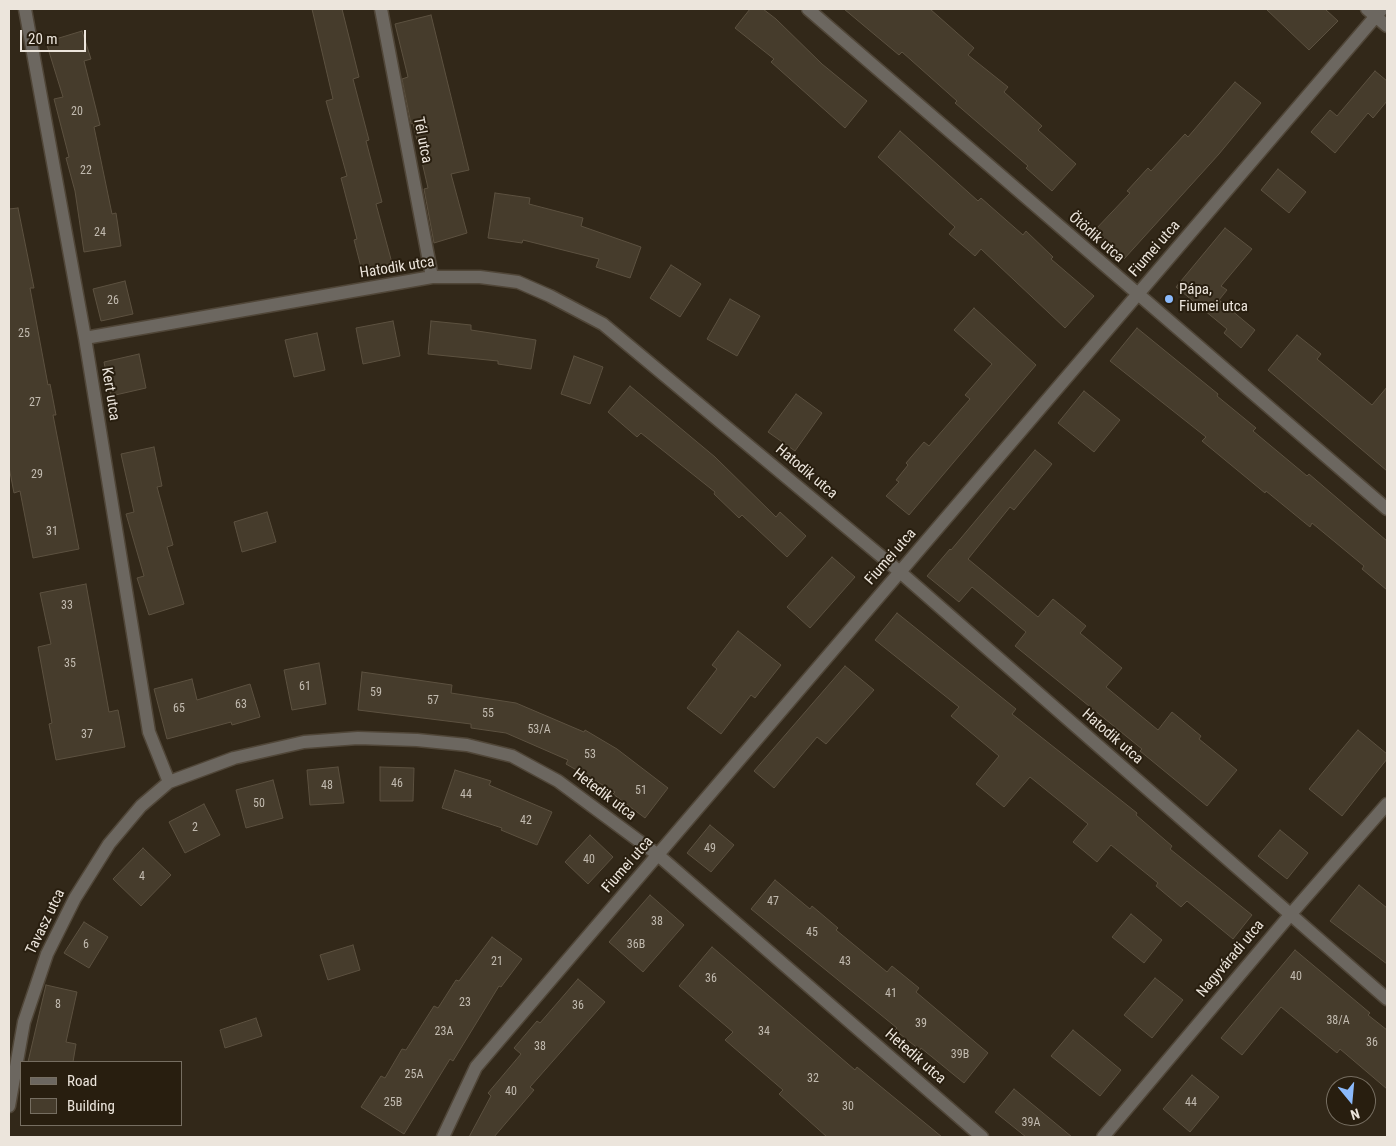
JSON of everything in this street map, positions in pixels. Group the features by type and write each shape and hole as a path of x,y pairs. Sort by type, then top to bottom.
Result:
{"street":[{"name":"Kert utca","path":"25,9 84,338 149,732 169,782"},
{"name":"Tél utca","path":"381,9 432,277"},
{"name":"Ötödik utca","path":"808,9 1387,509"},
{"name":"Fiumei utca","path":"443,1137 476,1067 1137,295 1375,11"},
{"path":"1375,11 1387,26"},
{"name":"Hatodik utca","path":"84,338 432,277 480,277 518,282 550,296 603,324 900,572 1387,998"},
{"name":"Hetedik utca","path":"169,782 234,758 304,742 358,738 417,740 467,745 512,756 558,781 658,855 982,1137"},
{"name":"Tavasz utca","path":"9,1106 24,1022 47,954 75,898 109,844 141,806 169,782"},
{"name":"Nagyváradi utca","path":"1103,1137 1290,915 1387,804"}],"building":[{"path":"312,9 342,9 359,77 353,79 369,140 366,141 382,202 376,204 392,263 362,271 354,240 357,239 341,178 347,176 326,101 333,99"},
{"path":"750,9 763,9 776,19 822,64 867,101 845,128 771,62 774,59 735,28"},
{"path":"844,9 930,9 974,48 968,55 1008,87 1004,92 1042,126 1038,130 1076,164 1052,191 1026,168 1028,166 955,103 957,101 902,52 899,55"},
{"path":"1266,9 1325,9 1338,21 1309,50"},
{"path":"431,15 469,170 451,174 467,233 434,243 424,189 428,188 413,123 411,124 402,79 408,77 395,24"},
{"path":"82,31 91,59 84,61 100,125 94,127 112,214 116,213 121,246 84,252 75,191 66,158 69,157 54,99 63,97 46,42"},
{"path":"1375,71 1387,81 1387,101 1373,118 1368,113 1335,153 1311,132 1330,110 1337,116"},
{"path":"1235,82 1261,103 1219,154 1124,259 1094,231 1130,193 1127,191 1148,168 1151,171 1185,134 1188,137"},
{"path":"900,131 978,201 981,198 1023,235 1026,231 1053,257 1051,259 1094,296 1065,328 981,249 975,256 949,234 955,227 878,157"},
{"path":"1278,169 1306,192 1289,213 1261,190"},
{"path":"495,193 530,198 529,204 583,218 581,226 641,247 630,278 596,267 599,259 523,240 522,243 488,238"},
{"path":"18,208 34,288 30,288 48,385 50,384 56,415 53,415 79,549 33,558 20,491 14,493 9,467 9,209"},
{"path":"1225,228 1252,249 1221,286 1227,290 1219,300 1255,330 1241,348 1224,333 1227,329 1176,287"},
{"path":"671,265 701,284 680,317 650,298"},
{"path":"125,281 133,314 101,321 93,289"},
{"path":"730,299 760,316 737,356 707,339"},
{"path":"974,308 1036,365 909,515 886,496 899,482 896,480 908,465 906,463 924,442 929,446 970,399 965,395 992,364 954,330"},
{"path":"393,321 400,356 363,364 356,328"},
{"path":"431,321 471,325 471,330 536,340 531,369 498,364 498,361 428,354"},
{"path":"1137,328 1218,394 1217,396 1256,428 1253,431 1307,476 1309,474 1387,541 1387,590 1362,569 1364,566 1312,523 1310,527 1266,491 1265,493 1202,441 1206,437 1110,361"},
{"path":"317,333 325,370 294,377 285,340"},
{"path":"1297,335 1321,354 1317,359 1372,405 1387,387 1387,471 1268,370"},
{"path":"139,354 146,388 111,396 104,362"},
{"path":"574,356 603,367 590,404 561,394"},
{"path":"630,386 715,457 776,517 780,512 806,536 787,557 742,515 739,518 714,494 715,492 641,433 637,437 608,412"},
{"path":"1084,391 1120,420 1094,452 1058,423"},
{"path":"796,394 822,413 795,451 768,432"},
{"path":"154,447 162,486 157,487 173,545 167,547 184,604 149,615 137,578 144,576 126,514 134,512 121,454"},
{"path":"1035,450 1052,464 1014,510 1010,507 968,559 1038,617 1053,599 1086,626 1080,633 1122,668 1106,687 1158,730 1172,712 1201,736 1199,739 1237,770 1207,806 1140,751 1142,749 1015,646 1026,632 972,587 959,602 927,576"},
{"path":"267,512 276,542 242,552 234,522"},
{"path":"832,557 855,577 810,628 787,607"},
{"path":"86,584 109,712 118,710 125,747 56,760 49,724 52,723 38,647 51,644 40,593"},
{"path":"897,613 1016,709 1012,714 1137,813 1136,815 1172,846 1170,849 1252,915 1233,939 1187,901 1181,907 1156,886 1158,883 1111,845 1097,862 1073,842 1088,824 1030,777 1004,807 976,784 999,756 951,716 959,707 875,640"},
{"path":"738,631 781,665 755,698 751,695 721,734 687,708 717,669 712,665"},
{"path":"319,663 326,704 292,710 284,670"},
{"path":"845,666 874,690 826,744 817,737 774,788 754,771"},
{"path":"362,672 452,685 451,693 516,703 584,732 585,730 617,749 668,788 645,818 613,794 615,792 566,764 568,760 506,733 471,728 471,724 358,710"},
{"path":"192,679 197,700 250,684 260,717 232,725 231,722 167,739 154,689"},
{"path":"1358,730 1387,754 1387,759 1342,816 1309,789"},
{"path":"338,767 344,803 310,805 307,770"},
{"path":"380,767 414,768 413,801 380,801"},
{"path":"455,770 491,781 489,785 552,812 537,845 501,830 502,828 442,808"},
{"path":"273,780 283,818 246,828 236,790"},
{"path":"204,804 220,835 185,853 169,822"},
{"path":"710,825 734,845 711,872 687,853"},
{"path":"1280,830 1308,853 1287,879 1258,856"},
{"path":"590,835 613,857 588,884 565,862"},
{"path":"143,848 171,875 141,906 113,879"},
{"path":"775,880 810,909 812,906 838,928 836,930 887,972 892,966 919,988 916,992 988,1053 964,1083 921,1048 920,1050 895,1030 897,1028 751,909"},
{"path":"1359,885 1387,908 1387,964 1330,921"},
{"path":"650,895 684,925 643,972 609,942"},
{"path":"1131,914 1162,940 1144,963 1112,937"},
{"path":"84,922 108,937 89,968 64,953"},
{"path":"492,937 522,959 501,987 499,986 453,1061 450,1059 404,1134 361,1107 381,1076 385,1078 402,1049 406,1050 434,1006 438,1008 456,980 459,981"},
{"path":"353,945 360,970 328,980 320,955"},
{"path":"712,947 855,1070 857,1067 942,1137 827,1137 779,1094 783,1090 725,1040 733,1032 679,986"},
{"path":"1295,950 1370,1013 1368,1015 1387,1030 1387,1089 1376,1080 1376,1076 1372,1076 1340,1049 1337,1053 1281,1007 1242,1055 1221,1038"},
{"path":"1155,978 1183,1000 1152,1038 1124,1015"},
{"path":"578,979 605,1002 530,1087 534,1090 494,1137 469,1137 491,1096 488,1093 521,1054 514,1048 537,1021 540,1023"},
{"path":"46,985 77,992 66,1042 76,1044 73,1061 28,1061"},
{"path":"256,1018 262,1036 225,1048 220,1030"},
{"path":"1073,1030 1121,1070 1100,1096 1051,1056"},
{"path":"1192,1075 1219,1097 1190,1132 1163,1109"},
{"path":"1014,1089 1072,1137 1026,1137 995,1112"}],"place":[{"name":"Pápa, Fiumei utca","path":"1169,299"}]}
